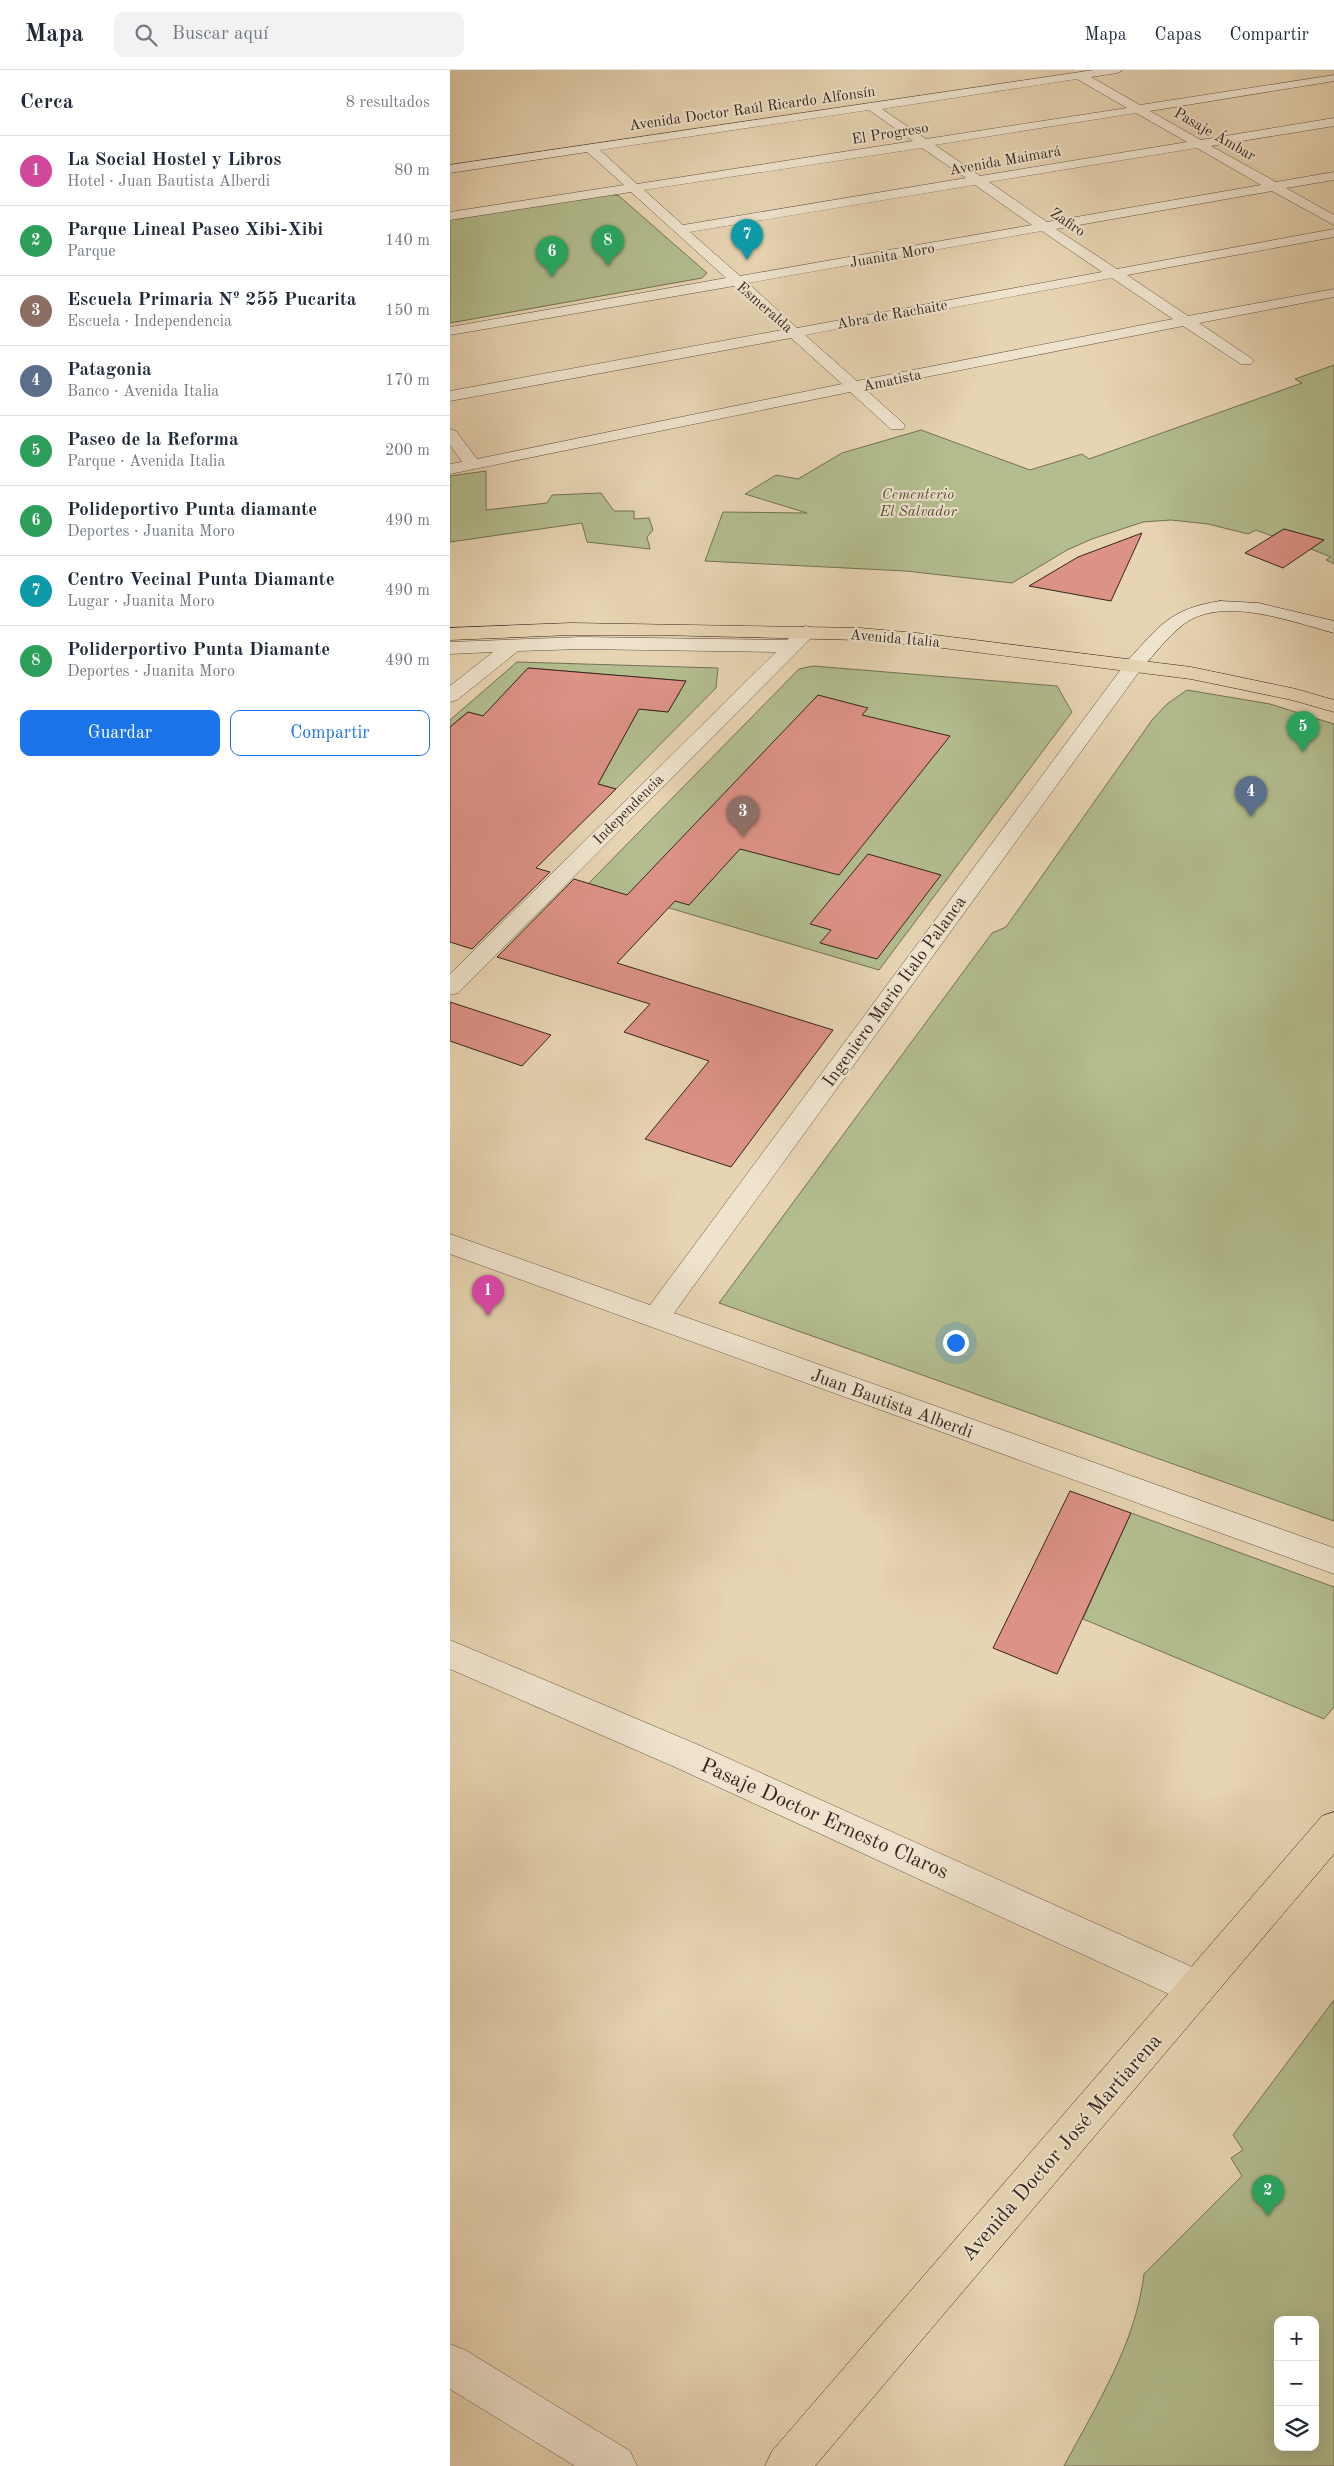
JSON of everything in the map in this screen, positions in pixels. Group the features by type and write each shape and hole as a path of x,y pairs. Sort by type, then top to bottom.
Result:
{"main road":[{"name":"Avenida Italia","path":"450,634 581,629 798,639 927,640 1134,665 1249,684 1334,706"},
{"name":"Avenida Doctor José Martiarena","path":"787,2466 1334,1828"}],"street":[{"name":"Avenida Doctor Raúl Ricardo Alfonsín","path":"450,169 873,108 1117,70"},
{"path":"1316,70 1334,78"},
{"name":"Pasaje Ámbar","path":"1080,76 1334,221"},
{"name":"El Progreso","path":"450,216 927,144 1334,78"},
{"name":"Zafiro","path":"873,108 981,181 1046,228 1246,361"},
{"name":"Avenida Maimará","path":"682,229 1334,122"},
{"name":"Esmeralda","path":"590,148 682,229 736,282 857,387 897,426"},
{"name":"Juanita Moro","path":"450,331 1334,176"},
{"name":"Abra de Rachaite","path":"450,396 1334,233"},
{"name":"Amatista","path":"450,469 1021,352 1334,293"},
{"path":"450,434 473,465"},
{"name":"Ingeniero Mario Italo Palanca","path":"655,1319 1134,665 1183,616 1214,606 1240,606 1334,627"},
{"name":"Avenida Italia","path":"450,648 581,643 798,639"},
{"name":"Independencia","path":"450,988 798,639"},
{"path":"450,696 513,646"},
{"name":"Juan Bautista Alberdi","path":"450,1244 1334,1561"},
{"name":"Pasaje Doctor Ernesto Claros","path":"450,1654 689,1757 1197,1988"},
{"path":"450,2365 615,2466"}],"green space":[{"path":"609,194 619,196 707,273 702,278 450,323 450,220"},
{"name":"Cementerio El Salvador","path":"1334,365 1334,564 1326,560 1331,557 1311,549 1323,540 1284,529 1272,536 1256,530 1248,534 1208,524 1171,520 1143,522 1092,539 1067,550 1012,583 906,571 705,561 723,512 807,513 745,494 776,475 798,479 842,453 921,430 1030,470 1082,454 1089,459 1302,383 1295,379"},
{"path":"486,471 486,510 547,503 552,495 601,493 614,511 634,511 634,519 649,518 653,530 647,537 650,549 587,542 582,523 450,542 450,476"},
{"path":"517,662 718,668 716,688 616,789 598,784 639,709 668,712 686,681 528,668 505,693 491,718 468,712 450,727 450,720"},
{"path":"813,666 1057,686 1072,712 879,970 588,884 799,669"},
{"path":"1187,690 1270,704 1334,724 1334,1521 719,1303 992,933 1006,927 1152,720 1167,704"},
{"path":"1131,1513 1334,1587 1334,1707 1324,1719 1083,1619"},
{"path":"1334,2000 1334,2466 1064,2466 1124,2349 1140,2300 1144,2274 1242,2176 1231,2158 1243,2150 1233,2135"}],"building":[{"path":"1284,529 1324,540 1283,568 1245,553"},
{"path":"1142,533 1111,601 1029,586 1078,557"},
{"path":"528,668 686,681 668,712 639,709 598,784 616,789 536,868 550,872 472,949 450,942 450,727 468,712 483,716"},
{"path":"818,695 868,708 862,715 950,736 839,875 740,849 689,905 675,901 617,963 833,1030 731,1167 645,1139 709,1061 624,1032 650,1004 497,957 574,879 627,895"},
{"path":"868,854 941,875 877,959 820,943 831,930 810,924"},
{"path":"450,1002 551,1035 522,1066 450,1041"},
{"path":"1070,1491 1131,1513 1057,1674 993,1648"}],"place":[{"name":"Centro Vecinal Punta Diamante","path":"747,260"},
{"name":"Poliderportivo Punta Diamante","path":"608,266"},
{"name":"Polideportivo Punta diamante","path":"552,277"},
{"name":"Paseo de la Reforma","path":"1303,752"},
{"name":"Patagonia","path":"1251,817"},
{"name":"Escuela Primaria Nº 255 Pucarita","path":"743,837"},
{"name":"La Social Hostel y Libros","path":"488,1316"},
{"name":"Parque Lineal Paseo Xibi-Xibi","path":"1268,2216"}]}
